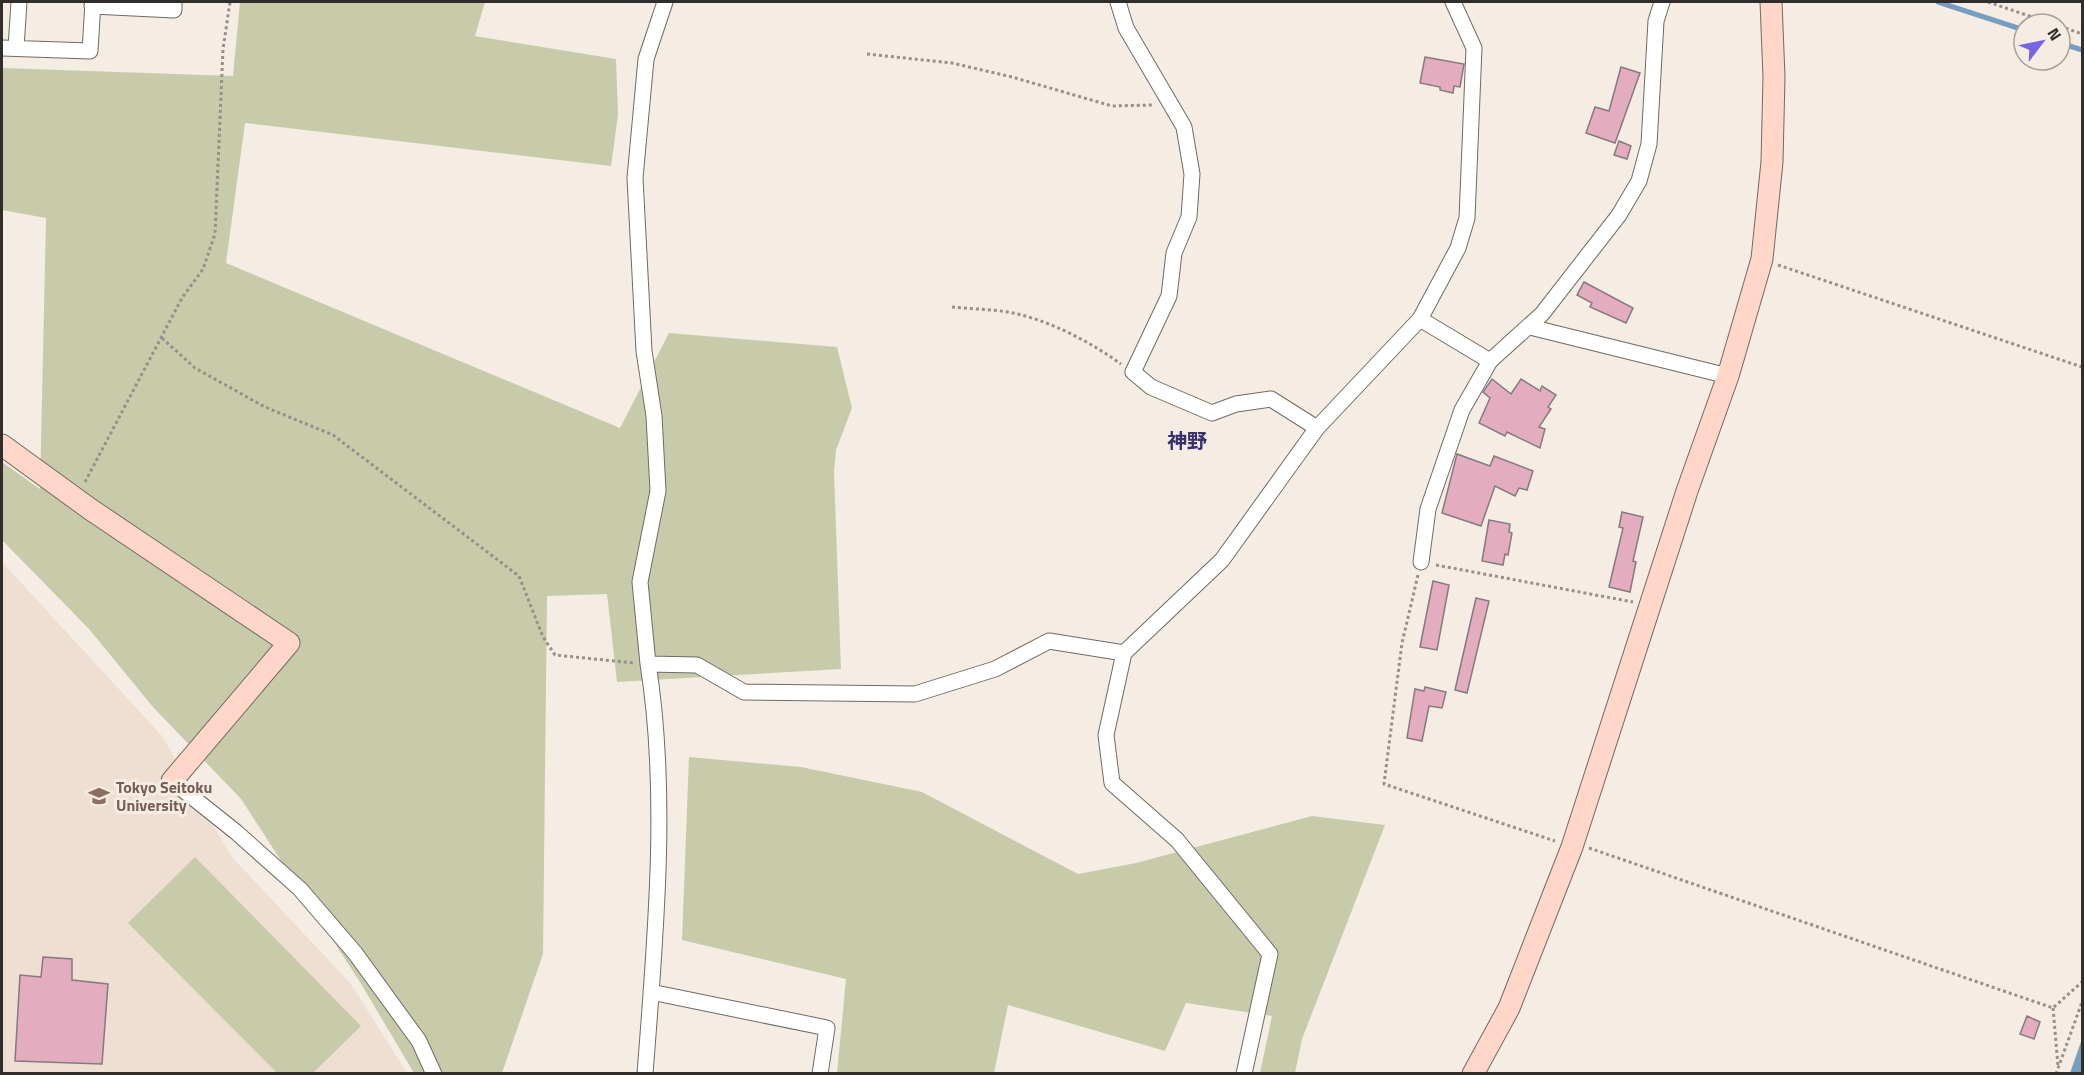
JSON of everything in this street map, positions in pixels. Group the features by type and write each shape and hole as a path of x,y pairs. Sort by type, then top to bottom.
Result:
{"street":[{"path":"19,2 9,48 90,51 93,4 174,10 174,2"},
{"path":"645,1074 659,805 657,727 640,582 658,491 654,416 644,351 635,178 646,59 665,2"},
{"path":"1118,2 1126,28 1171,105 1188,140 1192,174 1189,218 1174,253 1169,296 1132,372 1151,387 1212,413 1236,404 1271,399 1317,428"},
{"path":"1244,1074 1270,954 1176,840 1112,783 1106,735 1124,653 1222,560 1317,428 1420,319 1458,248 1467,218 1474,48 1453,2"},
{"path":"1421,562 1428,509 1462,410 1490,361 1530,327 1598,243 1639,181 1649,144 1656,21 1662,2"},
{"path":"1473,1074 1509,1008 1572,845 1652,606 1687,491 1728,376 1762,259 1772,152 1774,77 1771,2"},
{"path":"1420,319 1490,361"},
{"path":"1530,327 1728,376"},
{"path":"2,445 76,499 289,643 172,781 236,832 300,889 362,962 419,1041 434,1074"},
{"path":"648,664 697,665 744,692 915,694 995,669 1049,641 1124,653"},
{"path":"651,992 827,1028 820,1074"}],"path":[{"path":"76,499 182,298 203,269 215,234 223,49 230,2"},
{"path":"1988,2 2018,12"},
{"path":"867,54 952,63 1012,76 1112,106 1171,105"},
{"path":"1762,259 2082,367"},
{"path":"952,307 1008,312 1036,319 1104,352 1132,372"},
{"path":"162,338 205,374 265,407 333,435 519,576 543,637 555,655 648,664"},
{"path":"1652,606 1421,562 1402,643 1384,784 2054,1008"},
{"path":"2054,1008 2082,982"},
{"path":"2056,1074 2082,1002"},
{"path":"2054,1008 2058,1068"}],"shaded area":[{"name":"Tokyo Seitoku University","path":"2,562 162,736 231,856 351,984 407,1073 2,1073"}],"green space":[{"path":"240,2 485,2 475,36 616,59 618,115 611,166 245,123 226,263 620,428 669,333 837,347 852,408 836,450 834,471 841,669 617,682 607,594 547,596 543,954 502,1073 414,1073 360,982 241,799 153,707 89,629 2,540 2,462 40,489 46,218 2,210 2,68 233,76"},
{"path":"689,757 801,767 922,792 1078,874 1136,863 1312,816 1385,825 1302,1039 1295,1073 1260,1073 1272,1016 1186,1003 1165,1051 1008,1005 994,1073 837,1073 846,979 682,940"},
{"path":"195,857 361,1026 313,1073 277,1073 128,923"}],"water":[{"path":"2082,1039 2082,1073 2070,1073"}],"building":[{"path":"1425,57 1464,64 1460,87 1454,86 1453,93 1440,90 1440,87 1420,83"},
{"path":"1621,67 1640,73 1615,143 1586,133 1595,107 1609,111"},
{"path":"1619,141 1631,146 1627,159 1614,155"},
{"path":"1584,282 1633,308 1626,323 1590,307 1592,303 1577,295"},
{"path":"1492,379 1511,394 1521,379 1540,391 1542,386 1556,395 1548,407 1551,409 1539,427 1545,429 1540,448 1507,432 1505,436 1479,423 1490,398 1483,392"},
{"path":"1457,454 1490,466 1494,456 1533,471 1527,490 1519,488 1515,496 1495,486 1481,526 1442,513"},
{"path":"1622,512 1643,517 1633,561 1636,562 1630,592 1609,587 1623,528 1619,527"},
{"path":"1489,520 1510,524 1509,532 1512,533 1508,555 1505,554 1503,565 1482,561"},
{"path":"1433,581 1449,585 1437,650 1420,647"},
{"path":"1476,598 1489,601 1467,693 1455,690"},
{"path":"1425,687 1446,692 1442,708 1429,706 1422,741 1407,738 1415,689 1424,691"},
{"path":"43,957 72,959 72,980 108,984 102,1064 15,1061 20,975 41,977"},
{"path":"2027,1016 2040,1022 2034,1039 2020,1034"}],"waterway":[{"path":"1938,2 2012,26"},
{"path":"2072,47 2082,50"}],"place":[{"name":"Tokyo Seitoku University","path":"99,796"}],"district":[{"name":"神野","path":"1187,441"}]}
